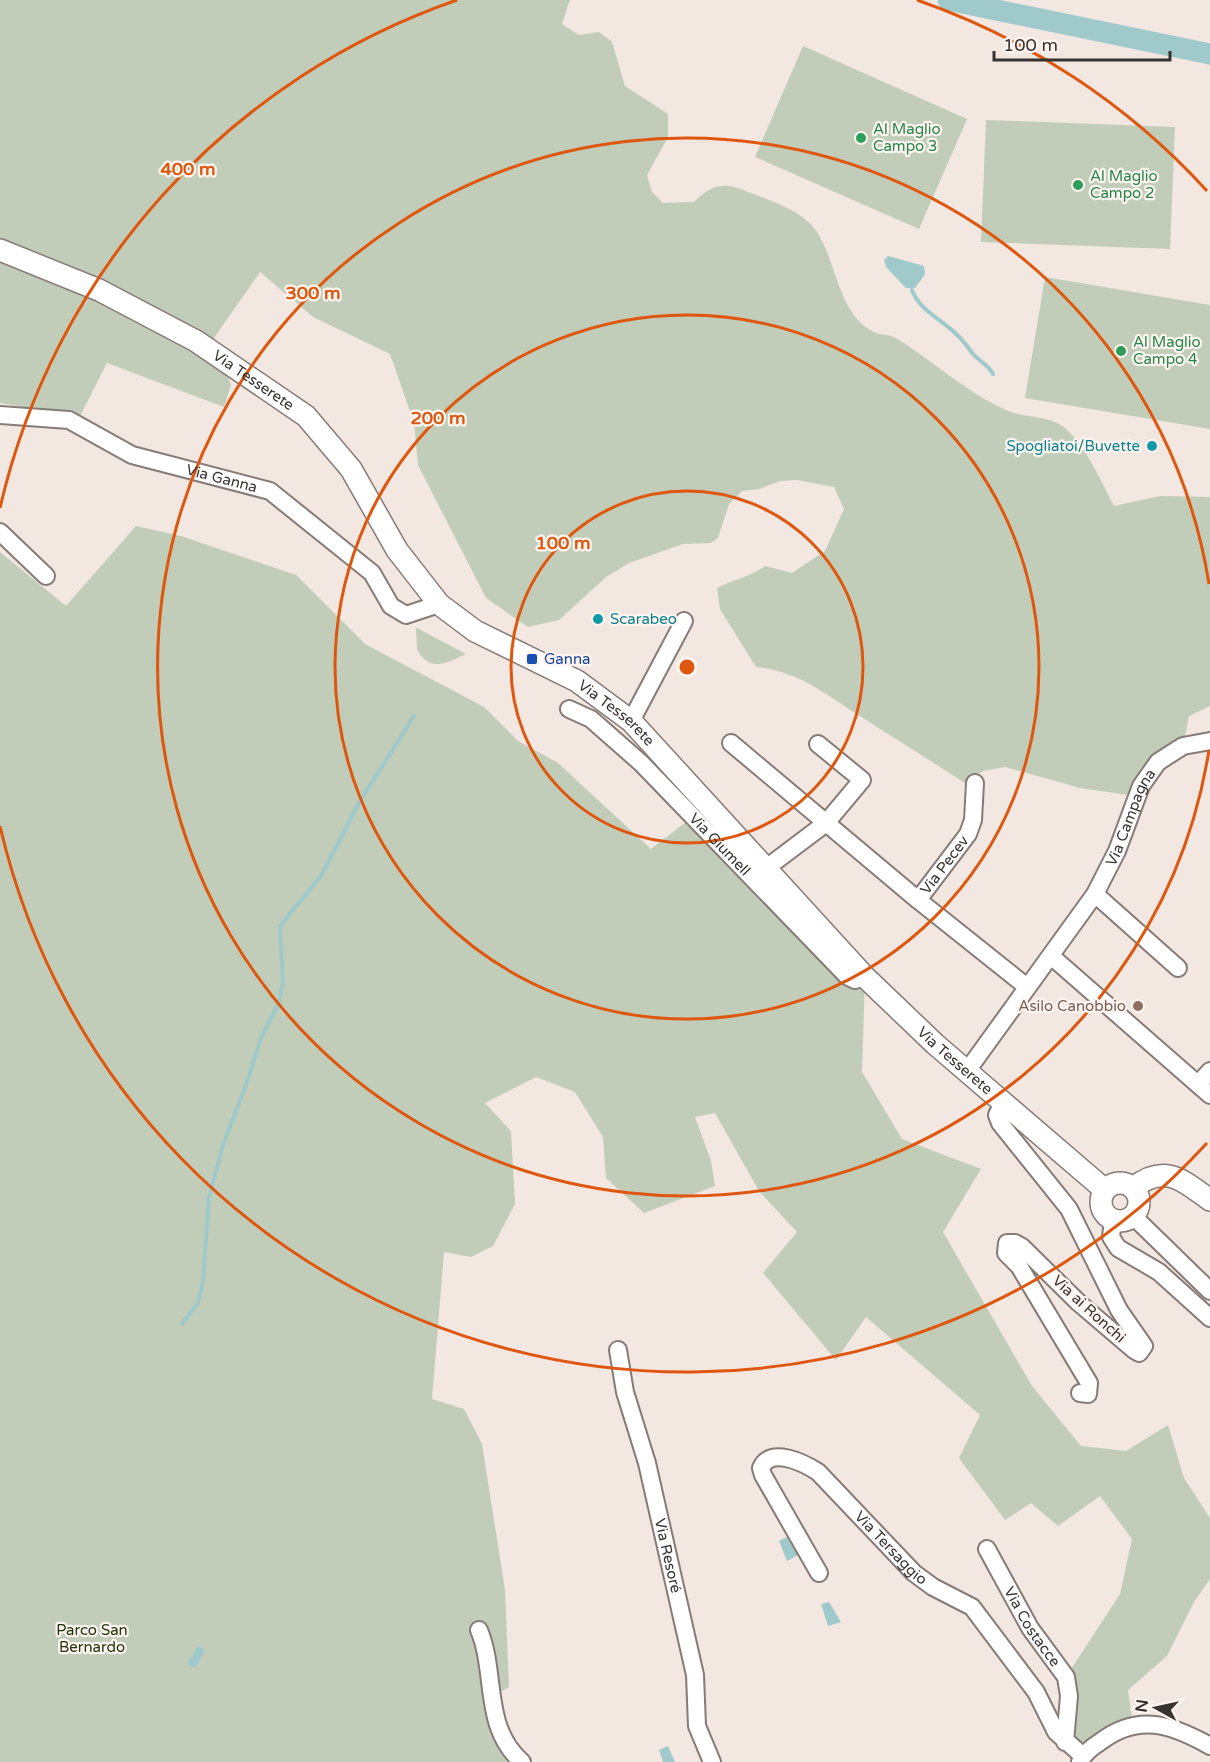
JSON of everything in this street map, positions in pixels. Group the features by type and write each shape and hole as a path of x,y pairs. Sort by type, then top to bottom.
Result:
{"main road":[{"name":"Via Tesserete","path":"0,250 99,290 196,341 297,408 324,435 351,469 398,550 439,604 476,631 577,681 631,721 865,977 967,1071 1105,1190"},
{"path":"1133,1188 1139,1204 1123,1218 1101,1207 1105,1190 1115,1183 1133,1188 1150,1177 1167,1174 1210,1200"}],"street":[{"name":"Via Ganna","path":"0,415 69,420 110,445 132,455 270,492 372,573 395,609 406,615 439,604"},
{"path":"0,532 46,576"},
{"path":"631,721 684,621"},
{"name":"Via Giumell","path":"570,709 591,719 641,763 847,976 855,980 865,977"},
{"name":"Via Campagna","path":"967,1071 1095,894 1117,851 1141,786 1158,762 1183,746 1210,741"},
{"name":"Via Pecev","path":"731,743 918,900 968,834 973,820 975,783"},
{"path":"765,868 826,823 861,780 818,744"},
{"path":"1095,894 1178,968"},
{"path":"918,900 1027,987"},
{"path":"1051,956 1204,1089 1210,1071"},
{"name":"Via ai Ronchi","path":"1004,1103 998,1115 1000,1124 1069,1209 1119,1310 1144,1346 1139,1353 1134,1350 1079,1304 1022,1247 1015,1243 1007,1243 1006,1253 1019,1266 1089,1383 1088,1394 1080,1393"},
{"path":"1210,1291 1123,1218 1112,1236 1118,1248 1159,1272 1210,1318"},
{"name":"Via Resoré","path":"618,1350 625,1392 647,1463 695,1675 697,1726 712,1762"},
{"name":"Via Tersaggio","path":"819,1573 763,1475 762,1468 769,1458 797,1461 818,1472 914,1573 933,1587 972,1607 1036,1692 1050,1723 1082,1759"},
{"name":"Via Costacce","path":"987,1549 1030,1628 1066,1677 1069,1696 1065,1742"},
{"path":"479,1630 484,1643 491,1706 512,1753 522,1762"},
{"path":"1082,1759 1107,1737 1141,1723 1165,1726 1210,1746"}],"green space":[{"path":"0,0 570,0 562,24 579,35 599,32 612,42 625,86 668,114 668,137 647,175 652,192 663,203 694,202 714,187 727,186 742,189 793,211 814,228 822,240 843,296 859,321 873,332 896,338 991,403 1014,413 1052,421 1066,429 1087,455 1114,506 1160,496 1210,497 1210,706 1189,716 1183,746 1128,795 1080,788 1005,767 983,771 965,783 813,686 786,674 756,667 720,609 717,588 765,566 792,573 825,551 844,509 834,487 797,480 780,481 759,489 742,491 729,504 718,538 711,543 683,544 629,563 606,577 559,620 528,627 486,598 418,465 414,423 390,354 313,317 260,272 214,338 231,385 224,407 107,363 80,416 0,403"},
{"name":"Al Maglio Campo 3","path":"803,46 967,119 919,229 755,157"},
{"name":"Al Maglio Campo 2","path":"986,120 1175,127 1170,249 981,242"},
{"name":"Al Maglio Campo 4","path":"1045,277 1210,305 1210,429 1025,398"},
{"name":"Parco San Bernardo","path":"136,526 181,536 296,575 365,644 484,707 518,741 558,763 651,849 708,805 865,977 862,1072 902,1139 981,1169 943,1232 1032,1386 1081,1446 1126,1451 1168,1425 1184,1478 1210,1518 1210,1579 1194,1602 1167,1656 1128,1690 1133,1724 1083,1756 1065,1742 1066,1677 1120,1594 1132,1539 1100,1496 1058,1526 1031,1503 1005,1520 959,1458 980,1415 866,1317 836,1360 763,1273 797,1232 759,1191 715,1113 695,1117 711,1161 715,1186 644,1213 606,1178 603,1137 575,1092 536,1077 485,1103 511,1131 515,1204 493,1246 471,1257 444,1252 432,1399 464,1409 482,1444 505,1590 509,1687 485,1700 507,1762 0,1762 0,552 66,606"},
{"path":"416,628 466,654 445,663 433,664 427,661 417,649"}],"water":[{"path":"888,256 924,266 925,274 915,288 906,288 886,267 884,260"},
{"path":"787,1537 798,1555 787,1561 779,1541"},
{"path":"829,1602 841,1622 828,1626 821,1604"},
{"path":"198,1646 205,1651 195,1668 187,1664"},
{"path":"668,1746 675,1762 663,1762 659,1750"}],"waterway":[{"path":"948,0 1210,54"},
{"path":"912,290 923,306 955,333 993,374"},
{"path":"182,1324 198,1303 203,1282 209,1197 223,1145 261,1038 279,1003 283,982 280,926 321,876 360,801 414,716"}],"place":[{"name":"Al Maglio Campo 3","path":"861,138"},
{"name":"Al Maglio Campo 2","path":"1078,185"},
{"name":"Al Maglio Campo 4","path":"1121,351"},
{"name":"Spogliatoi/Buvette","path":"1152,446"},
{"name":"Scarabeo","path":"598,619"},
{"name":"Ganna","path":"532,659"},
{"name":"Asilo Canobbio","path":"1138,1006"}]}
